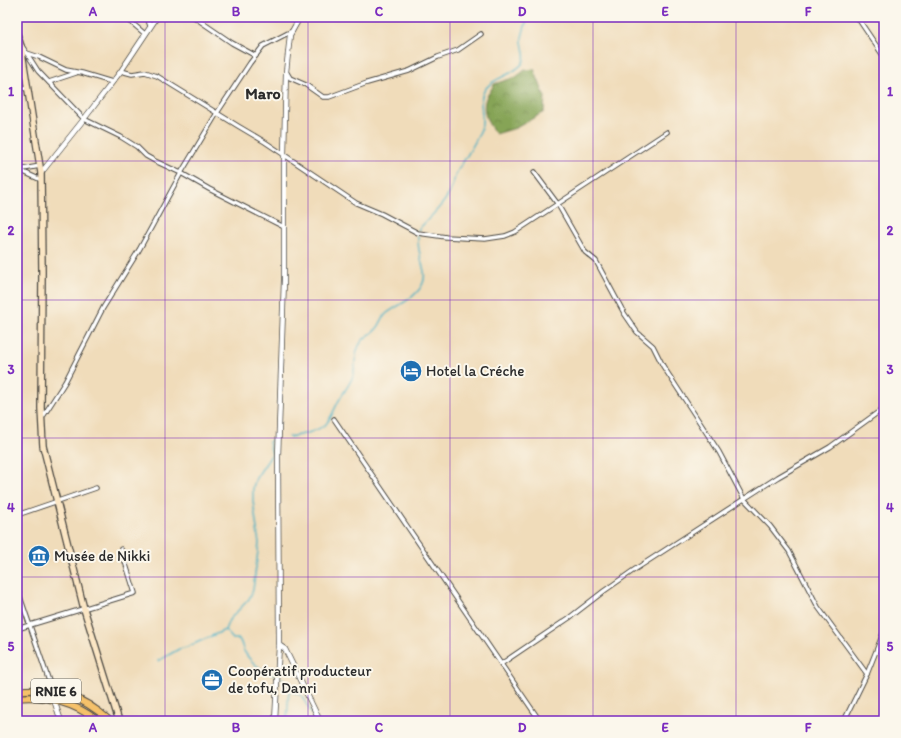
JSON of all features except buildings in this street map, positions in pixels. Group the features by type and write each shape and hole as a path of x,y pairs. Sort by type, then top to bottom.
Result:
{"main road":[{"path":"17,34 21,46 41,173 43,446 84,609 119,721"},
{"name":"RNIE 6","path":"17,691 38,689 52,690 92,705 110,721"},
{"name":"RNIE 6","path":"17,698 34,697 54,700 76,706 98,721"}],"street":[{"path":"125,17 146,34"},
{"path":"147,17 150,26"},
{"path":"41,173 121,70 157,17"},
{"path":"194,17 232,43 256,56"},
{"path":"276,721 279,645 278,457 284,227 286,72 290,35 300,17"},
{"path":"857,17 884,57"},
{"path":"42,419 64,382 103,308 139,250 181,173 217,114 263,46 292,31"},
{"path":"286,72 290,78 306,85 323,97 329,97 366,83 409,71 438,57 458,50 481,34"},
{"path":"21,46 38,71 84,119 121,136 137,146 146,156 155,161 284,227"},
{"path":"27,53 66,70 112,82"},
{"path":"121,70 132,74 145,72 157,76 265,142 356,203 382,214 418,233 428,235 485,239 505,236 515,232 666,132"},
{"path":"49,82 77,73"},
{"path":"17,87 28,89"},
{"path":"17,170 40,166"},
{"path":"17,170 41,180"},
{"path":"534,172 557,203 585,252 596,262 624,313 637,332 653,346 662,366 719,452 744,499 770,526 789,551 818,607 867,674"},
{"path":"501,664 569,618 634,570 778,477 830,447 884,408"},
{"path":"334,419 540,721"},
{"path":"17,515 96,488"},
{"path":"17,629 135,593 121,548"},
{"path":"17,588 52,690"},
{"path":"844,721 867,674 884,631"},
{"path":"279,645 285,649 320,721"},
{"path":"54,700 61,721"}],"green space":[{"path":"534,69 545,97 544,112 516,128 496,134 486,118 484,108 486,98 494,84 516,77 525,70"}],"waterway":[{"path":"418,230 436,211 449,194 457,172 479,135 482,124 481,102 483,93 496,80 512,72 524,61 522,38 528,17"},
{"path":"289,437 313,431 326,424 352,379 356,353 359,345 376,329 386,314 412,297 420,288 423,283 424,276 418,236"},
{"path":"158,661 179,649 187,647 225,630 229,620 249,599 253,590 259,543 253,501 253,487 256,478 272,454 269,442 273,439"},
{"path":"225,630 233,639 239,639 244,651 253,662 260,668 273,675"},
{"path":"282,678 287,682 289,688 287,721"},
{"path":"289,690 301,695 316,721"}],"place":[{"name":"Hotel la Créche","path":"411,371"},
{"name":"Musée de Nikki","path":"39,556"},
{"name":"Coopératif producteur de tofu, Danri","path":"212,680"}],"district":[{"name":"Maro","path":"263,93"}]}
